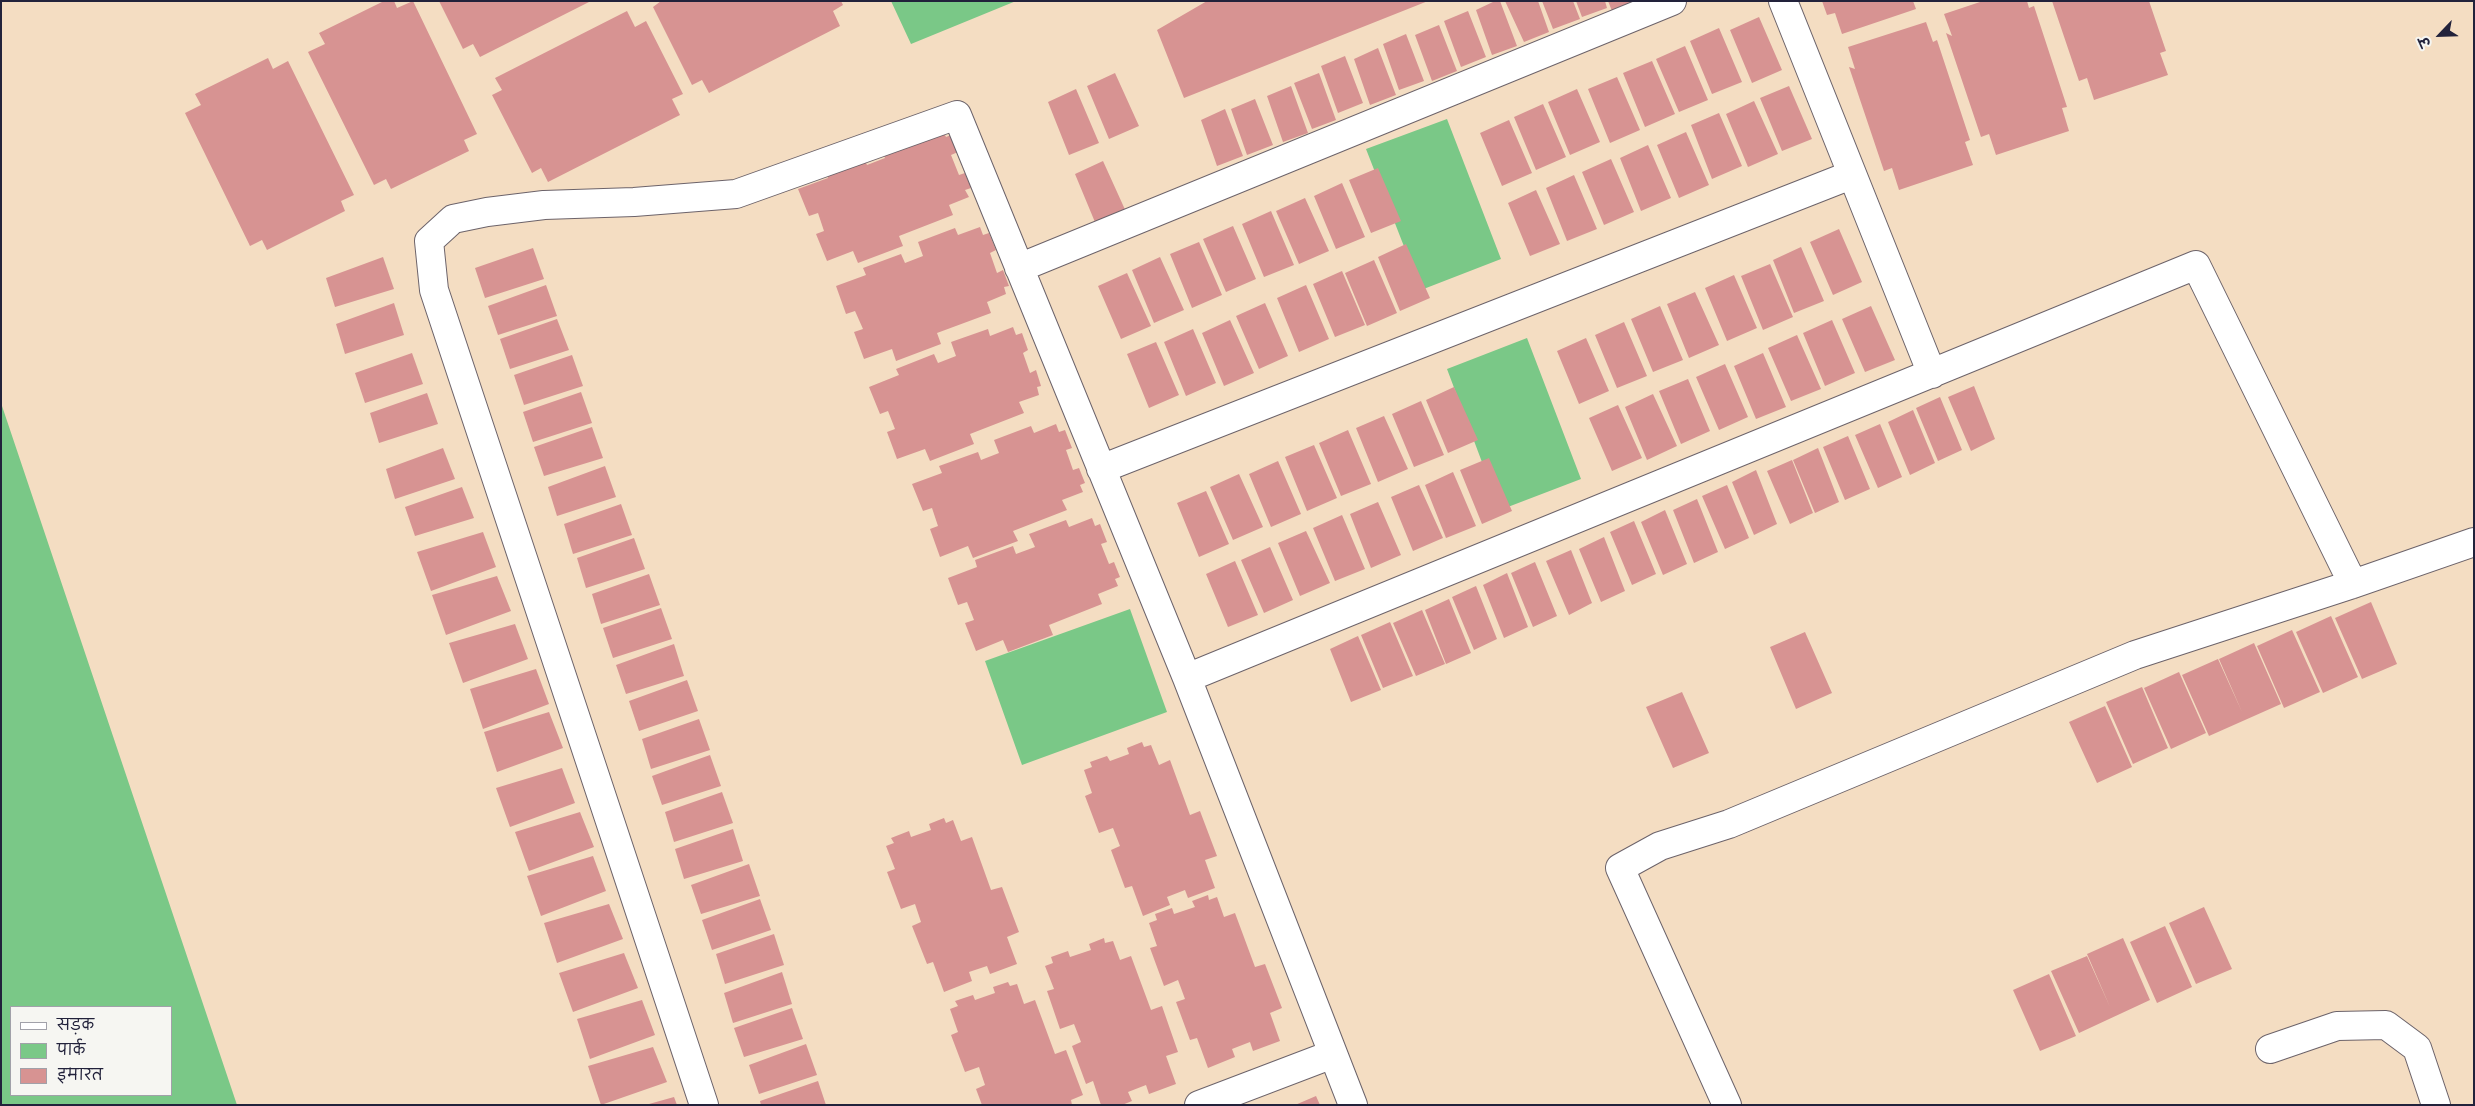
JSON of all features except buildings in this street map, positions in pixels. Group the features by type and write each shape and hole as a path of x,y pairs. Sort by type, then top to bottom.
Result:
{"street":[{"path":"1019,268 1672,1"},
{"path":"1783,1 1932,374"},
{"path":"704,1105 434,290 429,241 453,220 487,212 544,205 634,202 736,194 957,115 1187,678 1354,1105"},
{"path":"1101,469 1851,175"},
{"path":"1187,678 2196,265 2353,584"},
{"path":"1727,1105 1620,868 1660,846 1729,824 2135,655 2353,584 2474,542"},
{"path":"2270,1050 2337,1026 2386,1025 2417,1048 2436,1105"},
{"path":"1200,1105 1333,1054"}],"green space":[{"path":"891,1 1016,1 911,44"},
{"path":"1447,119 1501,259 1421,290 1366,149"},
{"path":"1527,338 1581,479 1500,510 1447,369"},
{"path":"1,403 237,1105 1,1105"},
{"path":"1130,609 1167,712 1022,765 985,661"}]}
